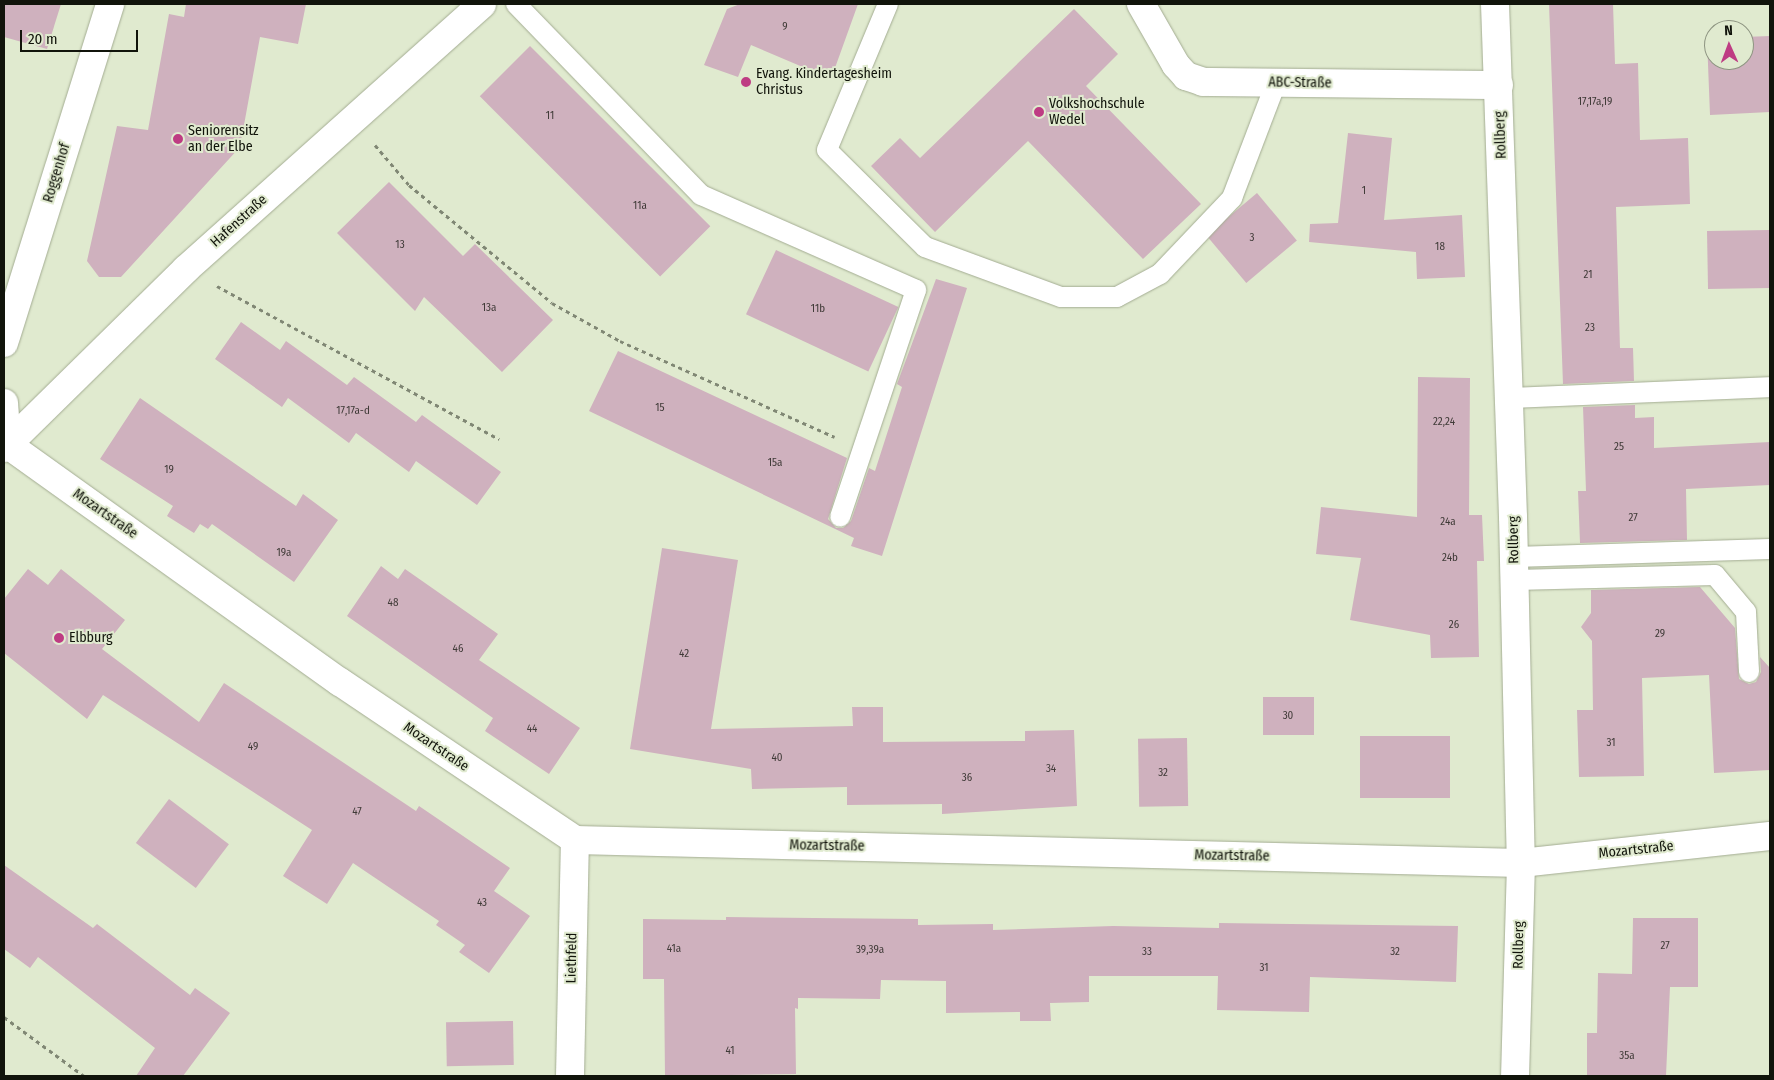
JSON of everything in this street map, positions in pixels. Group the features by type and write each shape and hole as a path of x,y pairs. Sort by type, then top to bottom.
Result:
{"street":[{"name":"Roggenhof","path":"4,343 110,4"},
{"name":"Hafenstraße","path":"5,446 186,268 482,4"},
{"name":"ABC-Straße","path":"1141,4 1176,64 1186,76 1203,82 1499,85"},
{"name":"Rollberg","path":"1495,4 1514,569 1520,863 1516,1076"},
{"path":"4,403 5,446"},
{"name":"Mozartstraße","path":"5,446 340,682 575,840 1520,863 1770,836"},
{"name":"Liethfeld","path":"570,1076 575,840"}],"lane":[{"path":"516,4 702,194 916,290 840,517"},
{"path":"888,4 827,150 925,247 1061,297 1117,297 1160,274 1232,198 1276,83"},
{"path":"1509,398 1770,387"},
{"path":"1514,569 1770,549"},
{"path":"1514,569 1714,575 1746,612 1749,672"}],"path":[{"path":"354,119 409,184 552,303 620,341 862,449"},
{"path":"186,268 499,439"},
{"path":"4,1017 84,1076"}],"building":[{"path":"4,4 61,4 47,49 4,37"},
{"name":"Seniorensitz an der Elbe","path":"186,4 306,4 298,44 260,37 240,147 121,277 99,277 87,261 117,126 148,130 169,14 184,17"},
{"path":"740,4 858,4 831,79 751,45 738,77 704,65 727,9"},
{"path":"1549,4 1613,4 1615,64 1638,63 1640,140 1688,138 1690,204 1616,207 1620,348 1633,348 1634,381 1563,384"},
{"name":"Volkshochschule Wedel","path":"1074,9 1118,54 1086,86 1201,204 1143,259 1028,141 935,232 871,166 900,138 920,158"},
{"path":"1770,36 1770,112 1710,115 1708,70 1754,70 1754,37"},
{"path":"530,46 710,226 660,277 480,96"},
{"path":"1348,133 1392,138 1384,220 1462,215 1465,277 1417,279 1416,252 1309,242 1310,224 1338,223"},
{"path":"389,182 463,256 475,244 553,320 502,372 424,297 415,311 337,233"},
{"path":"1257,193 1297,240 1246,283 1206,235"},
{"path":"1769,230 1770,288 1708,289 1707,231"},
{"path":"776,250 898,307 868,371 746,314"},
{"path":"936,279 967,288 882,556 851,546 854,538 589,411 618,351 847,458 828,519 836,528 843,528 851,521 869,468 875,471 902,387 897,384"},
{"path":"241,322 280,350 286,341 347,385 354,377 416,422 422,415 501,472 477,505 416,461 409,472 356,433 349,443 288,398 282,407 215,359"},
{"path":"1418,377 1470,378 1469,515 1482,515 1484,561 1477,561 1479,657 1431,658 1430,635 1350,620 1361,558 1316,554 1321,507 1417,517"},
{"path":"140,398 296,506 303,494 338,520 294,582 212,524 208,529 200,524 194,533 167,516 173,506 100,459"},
{"path":"1635,405 1635,418 1654,417 1654,448 1770,442 1770,485 1686,489 1687,540 1580,543 1578,491 1586,491 1583,407"},
{"path":"662,548 738,560 711,729 853,726 852,707 883,707 883,742 1025,741 1025,731 1074,730 1077,806 942,814 942,804 847,805 847,787 752,789 751,769 630,749"},
{"path":"381,566 398,579 405,569 498,634 479,660 580,728 549,774 485,731 493,718 347,616"},
{"path":"28,569 48,585 61,569 125,620 102,649 199,722 224,683 416,811 419,806 510,868 494,891 530,916 489,973 459,952 465,945 436,925 439,921 353,863 327,904 283,876 312,830 103,695 87,719 4,653 4,599"},
{"path":"1700,587 1735,628 1739,679 1749,684 1756,682 1761,672 1760,657 1770,668 1770,770 1714,773 1709,675 1642,678 1644,776 1579,777 1577,710 1593,710 1592,641 1581,627 1591,613 1591,590"},
{"path":"1263,697 1314,697 1314,735 1263,735"},
{"path":"1360,736 1450,736 1450,798 1360,798"},
{"path":"1187,738 1188,806 1139,807 1138,739"},
{"path":"169,799 229,844 196,888 136,843"},
{"path":"4,865 93,928 97,924 190,995 195,988 230,1013 183,1076 136,1076 155,1048 38,957 30,968 4,949"},
{"path":"726,917 918,919 918,925 993,924 993,930 1113,926 1219,928 1219,923 1458,926 1456,982 1310,977 1309,1012 1217,1010 1218,976 1089,976 1089,1002 1050,1003 1051,1021 1020,1021 1020,1012 946,1013 946,981 881,980 880,999 798,998 798,1009 795,1008 796,1074 665,1076 664,979 643,979 643,919 726,920"},
{"path":"1633,918 1698,918 1698,987 1670,987 1666,1076 1587,1076 1587,1033 1597,1033 1598,973 1632,974"},
{"path":"513,1021 514,1065 447,1066 446,1022"}],"place":[{"name":"Evang. Kindertagesheim Christus","path":"746,82"},
{"name":"Volkshochschule Wedel","path":"1039,112"},
{"name":"Seniorensitz an der Elbe","path":"178,139"},
{"name":"Elbburg","path":"59,638"}]}
